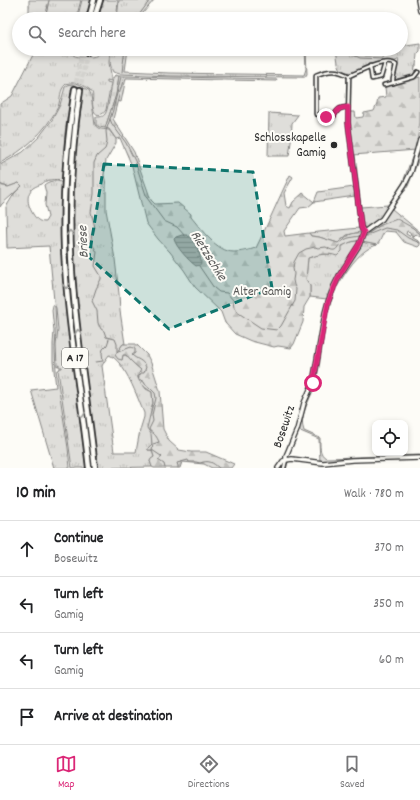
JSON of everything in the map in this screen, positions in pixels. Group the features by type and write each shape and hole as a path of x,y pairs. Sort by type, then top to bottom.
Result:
{"highway":[{"path":"91,12 94,0"},
{"path":"96,12 100,0"},
{"name":"A 17","path":"89,468 69,315 64,247 65,181 69,131 77,90 70,182 71,251 75,314 96,468"}],"street":[{"path":"418,0 420,11"},
{"path":"370,66 372,79 381,77 385,63"},
{"path":"349,76 370,66 395,63 393,83"},
{"path":"348,107 340,108 334,116 322,116 316,114 316,75 338,71 349,76"},
{"path":"384,85 414,77 418,72"},
{"path":"349,76 348,122 361,227 364,232 382,219 406,184 411,172 420,139"},
{"name":"Bosewitz","path":"284,468 286,456 297,430 304,403 313,383 328,302 339,276 359,244 364,232"},
{"name":"Bosewitz","path":"278,468 283,461 286,460 323,463 352,460 420,458"}],"highlighted area":[{"path":"104,164 253,172 272,288 169,329 89,257"}],"green space":[{"path":"29,0 49,0 46,12 29,12"},
{"path":"49,0 81,0 78,12 46,12"},
{"path":"82,0 91,0 88,12 79,12"},
{"path":"103,0 118,0 117,12 100,12"},
{"path":"119,0 154,0 144,12 118,12"},
{"path":"420,43 420,51 417,54 414,75 397,79 397,81 394,78 399,60 371,64 355,72 346,72 341,70 338,63 337,56 370,56 382,58 382,56 408,56 408,45"},
{"path":"32,56 110,56 111,81 107,80 107,82 111,83 105,112 98,115 95,113 93,96 90,90 77,84 66,84 61,92 58,107 41,132 34,140 0,163 0,104 12,96"},
{"path":"110,56 127,56 125,71 304,75 306,69 306,56 307,74 305,77 120,74 113,72"},
{"path":"356,56 382,56 382,59 360,58"},
{"path":"115,75 119,76 116,95 105,128 99,127 96,125 96,117 104,115 106,112 113,78"},
{"name":"Alter Gamig","path":"119,76 124,76 113,119 134,152 151,200 155,204 178,203 191,214 191,217 210,239 222,248 234,252 256,248 290,175 293,177 284,193 286,206 290,208 293,202 303,193 314,202 308,207 300,208 284,231 285,236 309,233 311,236 338,243 349,235 362,233 359,241 342,246 342,251 337,256 326,254 308,258 306,279 310,286 310,297 304,307 303,322 291,348 278,346 274,347 251,341 235,334 225,323 221,312 195,287 184,270 146,223 132,166 120,138 116,139 109,129 105,128 116,95"},
{"path":"124,76 277,79 276,81 126,78 121,102 117,101"},
{"path":"420,77 420,122 416,150 353,155 349,112 355,112 356,118 363,117 364,113 374,111 378,98 386,97 385,87"},
{"path":"72,84 89,90 96,127 99,129 109,130 116,139 116,143 106,160 104,175 106,185 106,210 115,259 125,344 123,344 115,355 122,360 123,355 126,355 141,370 138,377 146,389 152,392 152,444 148,450 152,450 154,457 150,461 152,467 98,468 78,310 74,247 73,185 77,134 83,92 80,89 71,89 65,133 62,179 48,180 36,186 30,191 28,201 31,211 35,217 39,221 45,222 48,217 45,205 46,193 44,185 53,181 62,183 61,240 64,285 69,337 86,468 72,468 58,370 62,367 59,367 59,365 57,366 56,345 58,330 55,306 56,370 70,468 54,468 31,390 56,387 53,362 54,331 52,310 54,301 49,246 7,248 6,207 14,194 22,186 19,183 8,187 1,185 0,165 23,152 39,137 52,120 60,105 65,87","holes":["109,355 115,359 130,380 144,413 136,452 114,452 102,366"]},
{"path":"269,113 298,115 292,123 289,156 268,156"},
{"path":"420,147 420,156 408,186 392,209 420,232 420,234 413,228 390,221 369,233 365,233 389,211 412,173"},
{"path":"415,149 410,172 404,184 381,218 364,229 362,226 353,155 355,154 361,207 388,205 403,182"},
{"path":"0,183 1,185 8,187 19,183 22,186 0,207"},
{"path":"354,187 355,196 314,202 318,192"},
{"path":"397,219 413,228 420,234 420,237 416,234 414,236 407,231 406,234 420,242 418,247 404,242 396,232 385,231 377,245 362,242 365,233 369,233 381,225"},
{"path":"359,228 360,232 347,235 338,243 311,236 309,233"},
{"path":"359,241 327,299 310,297 310,286 306,279 308,258 321,254 331,254 347,243"},
{"path":"362,242 377,245 366,250 353,263 337,287 336,286 340,277"},
{"path":"335,288 336,289 327,314 316,380 303,416 302,421 304,431 320,438 321,452 326,458 420,456 320,462 319,439 298,430 305,403 310,392 327,310"},
{"path":"123,344 136,344 147,355 151,363 160,391 163,429 169,441 179,450 206,452 234,464 231,468 212,468 204,464 182,462 180,468 152,467 150,461 154,457 152,450 148,450 152,444 151,434 147,428 153,403 152,392 139,381 138,375 141,370 126,355 123,355 122,360 118,359 115,355"}],"shaded area":[{"path":"182,235 187,235 193,241 198,250 201,263 200,265 196,266 193,264 177,246 174,239"}],"waterway":[{"name":"Rietzschke","path":"141,12 150,0"},
{"name":"Rietzschke","path":"122,72 124,56"},
{"name":"Briese","path":"121,77 106,131 106,146 105,149 97,156 94,163 94,194 91,212 95,228 91,239 97,252 95,266 101,276 101,279 92,301 97,311 98,323 104,331 106,337 115,339 117,344 117,352 131,347 135,349 135,353 132,355 143,362 146,367 144,373 141,373 138,378 155,393 156,398 152,415 153,421 149,429 156,436 159,442 153,444 152,450 162,457 158,460 164,464 165,468"},
{"name":"Rietzschke","path":"110,119 126,143 135,161 147,198 164,221 177,227 185,236"},
{"name":"Rietzschke","path":"365,236 385,228 397,230 408,238 420,243"},
{"name":"Rietzschke","path":"199,266 214,288 219,292 227,293 233,300 234,307 237,312 261,328 277,330 281,326 295,301 296,289 293,280 293,268 294,262 299,253 306,249 315,247 326,247 335,250 344,240 360,236"},
{"path":"96,362 103,361 103,349 107,345 109,339"},
{"name":"Briese","path":"178,468 177,463 188,460 189,462 210,462 219,468"}],"tunnel":[{"path":"75,89 81,56"},
{"path":"80,90 86,56"}],"place":[{"name":"Schlosskapelle Gamig","path":"334,145"}],"route":[{"path":"313,383 328,302 339,276 359,244 364,232 361,227 355,183 348,122 348,107 340,108 334,116 326,117"}]}
